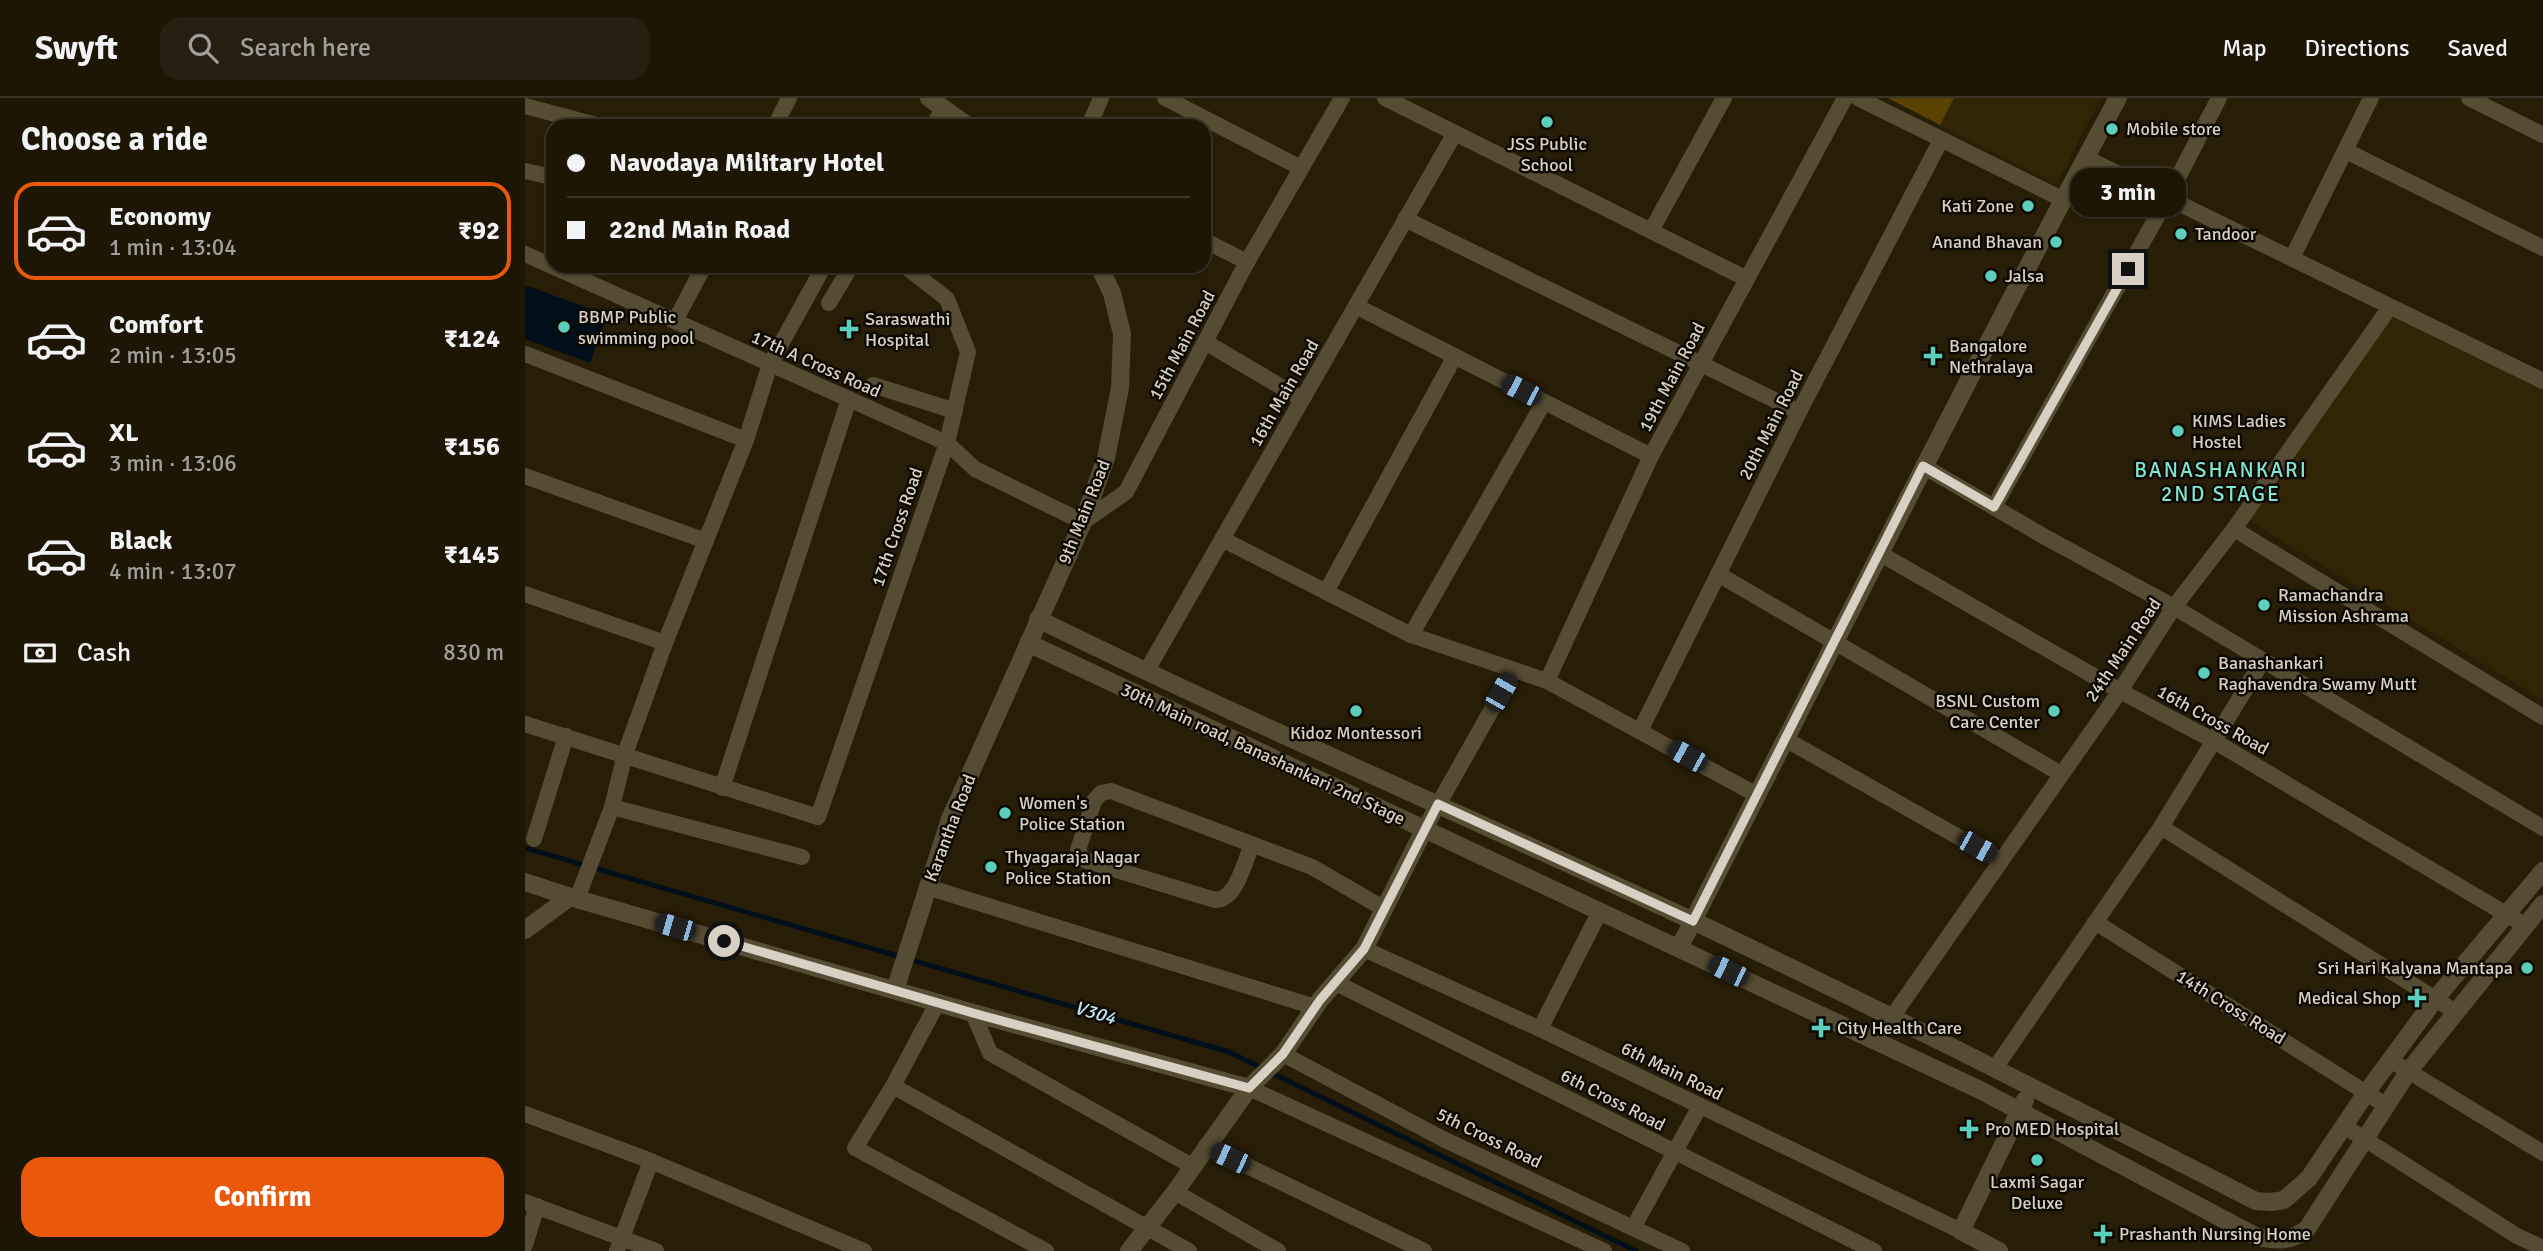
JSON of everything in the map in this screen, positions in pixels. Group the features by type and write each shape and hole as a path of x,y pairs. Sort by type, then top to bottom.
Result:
{"main road":[{"path":"1679,948 1923,466 2062,199 2118,98"},
{"path":"936,103 958,119"},
{"name":"9th Main Road","path":"1015,670 1083,522 1107,458 1119,388 1122,334 1112,293 1102,273"},
{"name":"30th Main road, Banashankari 2nd Stage","path":"1038,620 1146,672 1693,921 1995,1068 2256,1201 2284,1200 2309,1178 2366,1093 2436,998 2543,871"},
{"name":"30th Main road, Banashankari 2nd Stage","path":"1028,643 2020,1110 2257,1237 2279,1242 2304,1240 2308,1229 2408,1072 2542,906"},
{"name":"Karantha Road","path":"895,990 950,819 1015,670"},
{"path":"1129,1251 1175,1192 1206,1146 1364,949 1425,828"},
{"path":"525,882 973,1013 1266,1071"},
{"path":"525,930 573,898"},
{"path":"1999,1251 1961,1231 2032,1087"}],"street":[{"path":"778,119 789,98"},
{"path":"1092,119 1101,98"},
{"path":"1165,98 1206,119"},
{"name":"15th Main Road","path":"1083,522 1126,492 1247,262 1342,98"},
{"path":"1385,98 1405,102 1455,133 1747,279"},
{"path":"1651,231 1724,98"},
{"name":"19th Main Road","path":"1547,681 1651,456 1845,98"},
{"path":"1858,98 2062,199"},
{"path":"1994,507 2168,197 2219,98"},
{"path":"2292,258 2371,98"},
{"path":"2469,98 2543,135"},
{"path":"525,106 574,119"},
{"path":"1211,122 1301,168"},
{"name":"16th Main Road","path":"1146,672 1455,133"},
{"name":"20th Main Road","path":"1640,731 1799,412 1941,140"},
{"path":"2346,151 2543,248"},
{"path":"2086,158 2543,381"},
{"path":"525,171 546,176"},
{"path":"1405,219 1799,412"},
{"path":"1211,244 1247,262"},
{"name":"17th A Cross Road","path":"525,254 546,261"},
{"name":"17th A Cross Road","path":"582,273 675,321 947,443 975,469 1083,522"},
{"path":"675,321 699,273"},
{"path":"573,898 589,867 611,807 625,754 665,643 745,440 770,364 820,273"},
{"path":"829,303 847,273"},
{"name":"17th Cross Road","path":"722,788 818,817 947,443 968,352 947,299 914,273"},
{"path":"1356,306 1651,456"},
{"name":"24th Main Road","path":"1892,1017 2120,691 2174,607 2234,529 2390,307"},
{"path":"1205,342 1302,400"},
{"path":"525,354 745,440"},
{"path":"1326,592 1455,356"},
{"path":"873,385 955,411"},
{"path":"525,724 625,754 722,788 849,399"},
{"path":"1411,635 1544,402"},
{"path":"1923,466 2174,607 2543,828"},
{"path":"525,476 706,541"},
{"path":"2234,529 2543,717"},
{"path":"1222,539 1411,635 1547,681 1756,795"},
{"name":"16th Cross Road","path":"1879,553 2120,691 2214,741 2526,926"},
{"path":"1718,574 2061,774"},
{"path":"525,594 665,643"},
{"path":"1995,1068 2161,827 2262,662"},
{"path":"1425,828 1514,670"},
{"path":"534,839 566,736"},
{"path":"1785,739 2001,861"},
{"path":"1252,844 1231,894 1223,900 1215,900 1084,860 1078,850 1094,801 1101,793 1111,791 1252,844 1312,867 1383,908"},
{"path":"611,807 802,857"},
{"path":"2161,827 2456,1012"},
{"path":"927,887 1315,1007"},
{"path":"2523,895 2542,906"},
{"path":"1540,1029 1600,911"},
{"name":"14th Cross Road","path":"2095,922 2387,1106"},
{"name":"6th Main Road","path":"1364,949 1540,1029 1961,1231"},
{"name":"6th Cross Road","path":"1336,983 1874,1251"},
{"path":"938,1002 893,1086 855,1148 1047,1251"},
{"path":"973,1013 990,1053 1192,1166"},
{"path":"2390,1060 2543,1153"},
{"path":"1266,1071 1604,1251"},
{"name":"5th Cross Road","path":"1266,1071 1443,1139 1682,1251"},
{"path":"893,1086 1189,1251"},
{"path":"1633,1228 1700,1105"},
{"path":"525,1114 651,1161 864,1251"},
{"path":"2344,1126 2514,1244 2543,1248"},
{"path":"1206,1146 1424,1251"},
{"path":"619,1244 651,1161"},
{"path":"1175,1192 1278,1251"},
{"path":"525,1245 531,1204 619,1244 656,1251"}],"shaded area":[{"path":"1888,98 1954,98 1940,125"},
{"path":"1954,98 2101,98 2056,185 1940,125"},
{"name":"BBMP Public swimming pool","path":"525,285 607,315 590,363 525,339"},
{"path":"2388,311 2543,388 2543,700 2243,517"}],"waterway":[{"name":"V304","path":"525,848 1229,1052 1636,1251"}],"place":[{"name":"JSS Public School","path":"1547,122"},
{"name":"Mobile store","path":"2112,129"},
{"name":"Kati Zone","path":"2028,206"},
{"name":"Tandoor","path":"2181,234"},
{"name":"Anand Bhavan","path":"2056,242"},
{"name":"Jalsa","path":"1991,276"},
{"name":"BBMP Public swimming pool","path":"564,327"},
{"name":"Saraswathi Hospital","path":"849,329"},
{"name":"Bangalore Nethralaya","path":"1933,356"},
{"name":"KIMS Ladies Hostel","path":"2178,431"},
{"name":"Ramachandra Mission Ashrama","path":"2264,605"},
{"name":"Banashankari Raghavendra Swamy Mutt","path":"2204,673"},
{"name":"Kidoz Montessori","path":"1356,711"},
{"name":"BSNL Custom Care Center","path":"2054,711"},
{"name":"Women's Police Station","path":"1005,813"},
{"name":"Thyagaraja Nagar Police Station","path":"991,867"},
{"name":"Sri Hari Kalyana Mantapa","path":"2527,968"},
{"name":"Medical Shop","path":"2417,998"},
{"name":"City Health Care","path":"1821,1028"},
{"name":"Pro MED Hospital","path":"1969,1129"},
{"name":"Laxmi Sagar Deluxe","path":"2037,1160"},
{"name":"Prashanth Nursing Home","path":"2103,1234"}],"district":[{"name":"BANASHANKARI 2ND STAGE","path":"2221,482"}],"route":[{"path":"724,941 973,1013 1249,1088 1283,1054 1320,1000 1364,949 1438,804 1693,921 1923,466 1994,507 2128,269"}]}
